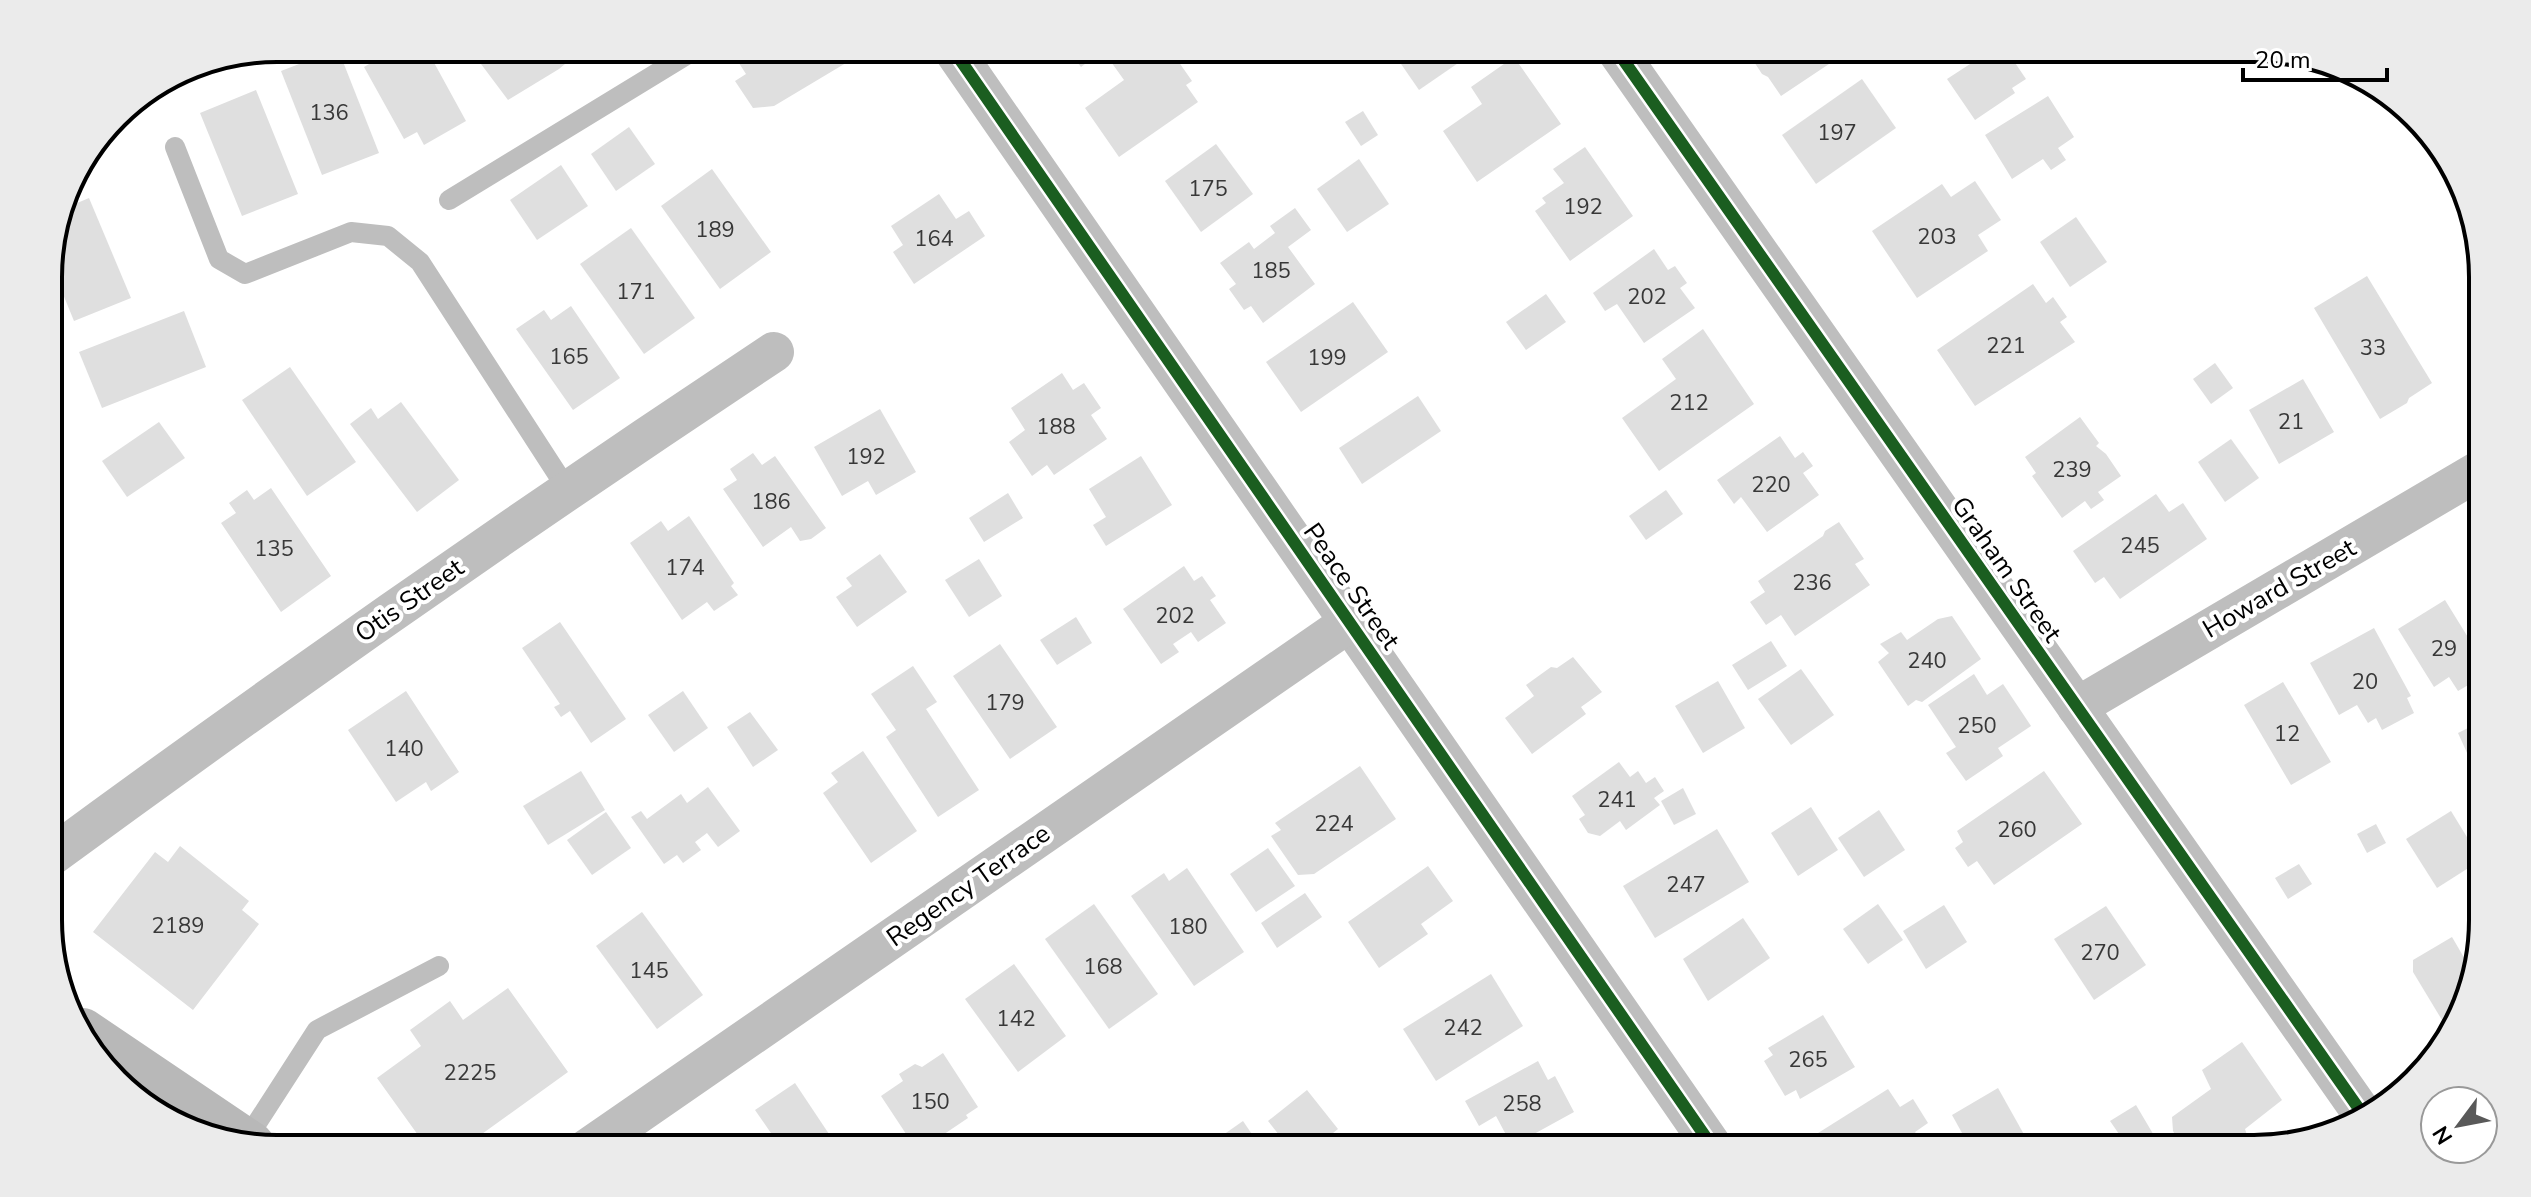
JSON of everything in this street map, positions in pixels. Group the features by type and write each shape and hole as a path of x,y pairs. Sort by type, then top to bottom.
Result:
{"main road":[{"path":"100,1041 232,1130"}],"street":[{"name":"Peace Street","path":"962,62 1704,1135"},
{"name":"Graham Street","path":"1625,62 2358,1108"},
{"name":"Otis Street","path":"62,848 214,737 567,489 774,352"},
{"name":"Howard Street","path":"2077,707 2469,477"},
{"name":"Regency Terrace","path":"607,1135 1350,622"}],"lane":[{"path":"449,200 675,62"},
{"path":"175,147 219,259 245,274 351,232 388,236 420,262 567,489"},
{"path":"254,1134 317,1030 439,966"}],"building":[{"path":"304,62 343,62 379,153 322,175 281,71"},
{"path":"372,62 434,62 466,121 424,145 417,132 404,139 364,67"},
{"path":"480,62 567,62 559,69 508,100"},
{"path":"738,62 848,62 774,106 753,108 735,81 746,74"},
{"path":"1111,62 1179,62 1192,81 1186,85 1198,102 1119,157 1085,108 1124,80"},
{"path":"1400,62 1460,62 1419,90"},
{"path":"1507,62 1518,62 1561,124 1477,182 1443,131 1482,104 1471,87"},
{"path":"1754,62 1832,62 1781,96 1768,77"},
{"path":"1973,62 2014,62 2026,79 2012,88 2015,93 1975,120 1947,79"},
{"path":"1862,79 1896,128 1816,184 1782,135"},
{"path":"256,90 298,194 242,216 200,113"},
{"path":"2048,96 2074,137 2058,148 2066,160 2051,170 2043,159 2012,179 1985,135"},
{"path":"1363,111 1378,135 1361,146 1345,122"},
{"path":"629,127 655,164 616,191 591,154"},
{"path":"1216,144 1253,194 1201,232 1165,181"},
{"path":"1585,147 1633,216 1570,261 1535,211 1546,203 1542,198 1564,183 1553,169"},
{"path":"1359,159 1389,204 1347,232 1317,189"},
{"path":"561,165 588,206 537,240 510,200"},
{"path":"712,169 771,252 720,289 661,206"},
{"path":"1975,181 2001,220 1978,235 1988,251 1917,298 1872,231 1942,184 1951,197"},
{"path":"939,194 956,219 969,211 985,236 914,284 893,252 903,245 891,226"},
{"path":"89,198 131,298 74,321 62,292 62,263 75,204"},
{"path":"1295,208 1311,230 1288,247 1315,284 1263,323 1251,306 1244,310 1229,289 1236,284 1220,263 1249,242 1254,249 1275,233 1270,226"},
{"path":"2076,217 2107,262 2070,287 2040,242"},
{"path":"631,228 695,318 644,354 580,264"},
{"path":"1654,249 1668,270 1675,266 1687,283 1680,288 1695,308 1644,343 1617,304 1605,311 1593,293"},
{"path":"2367,276 2432,383 2380,419 2314,308"},
{"path":"2033,284 2046,303 2053,297 2067,317 2060,322 2075,342 1975,406 1937,350"},
{"path":"1546,294 1566,322 1526,350 1506,322"},
{"path":"1353,302 1388,352 1301,412 1266,362"},
{"path":"571,306 620,378 573,410 516,329 544,310 551,320"},
{"path":"184,311 206,367 102,408 79,352"},
{"path":"1703,329 1754,404 1659,471 1622,418 1676,379 1662,359"},
{"path":"2215,363 2233,388 2211,404 2193,379"},
{"path":"290,367 356,462 307,496 242,400"},
{"path":"1062,373 1073,390 1084,383 1101,408 1091,415 1107,439 1054,475 1047,465 1032,476 1009,442 1025,430 1011,408"},
{"path":"2303,379 2334,432 2279,464 2249,410"},
{"path":"1418,396 1441,431 1362,484 1339,448"},
{"path":"401,402 459,480 417,512 350,424 371,408 378,419"},
{"path":"880,409 916,472 876,495 868,481 842,496 814,447"},
{"path":"2080,417 2099,443 2096,446 2106,454 2121,476 2098,492 2104,500 2091,509 2085,501 2062,518 2032,476 2036,473 2025,457"},
{"path":"159,422 185,458 127,497 102,461"},
{"path":"1780,436 1795,458 1803,452 1813,466 1803,473 1819,495 1767,532 1741,497 1734,504 1717,480"},
{"path":"2231,439 2259,478 2225,502 2198,462"},
{"path":"753,453 762,465 775,456 826,528 811,539 800,541 791,527 763,547 723,489 737,480 730,469"},
{"path":"1141,456 1172,505 1106,546 1093,525 1106,517 1089,489"},
{"path":"271,488 331,576 281,612 221,523 236,513 229,503 247,490 254,500"},
{"path":"1666,490 1683,514 1646,540 1629,516"},
{"path":"1008,493 1023,518 984,542 969,518"},
{"path":"2156,494 2169,512 2183,503 2207,539 2120,599 2104,577 2095,583 2073,551"},
{"path":"689,516 734,583 731,586 738,595 714,611 707,602 682,620 630,543 661,521 668,531"},
{"path":"1839,522 1864,559 1855,564 1870,585 1795,636 1781,615 1766,625 1750,602 1765,592 1758,581"},
{"path":"880,554 907,592 857,627 836,597 852,586 846,578"},
{"path":"979,559 1002,596 969,617 945,580"},
{"path":"1184,566 1194,581 1202,576 1216,596 1210,600 1226,623 1198,642 1191,632 1173,644 1179,652 1161,664 1123,609"},
{"path":"2445,600 2469,639 2469,685 2458,691 2449,677 2434,687 2398,629"},
{"path":"1952,616 1981,659 1922,702 1916,700 1908,706 1878,662 1889,653 1880,644 1901,632 1907,640 1938,619"},
{"path":"1076,617 1092,643 1057,665 1040,640"},
{"path":"560,622 626,719 591,743 570,711 561,717 554,707 560,704 522,648"},
{"path":"2374,628 2411,696 2407,698 2414,713 2382,730 2376,718 2368,723 2357,705 2339,715 2310,663"},
{"path":"1771,641 1787,666 1748,690 1732,665"},
{"path":"1000,644 1057,727 1010,759 953,676"},
{"path":"1573,657 1602,692 1581,707 1586,714 1532,754 1505,718 1534,696 1526,685 1551,667 1557,668"},
{"path":"913,666 937,702 926,709 979,790 938,817 886,737 896,730 871,694"},
{"path":"1801,669 1834,715 1791,745 1758,699"},
{"path":"1974,674 1987,695 2003,684 2031,726 1998,748 2003,756 1966,781 1946,753 1956,747 1928,705"},
{"path":"1718,681 1745,728 1703,753 1675,706"},
{"path":"2283,682 2331,762 2291,785 2244,705"},
{"path":"406,691 459,772 431,791 426,782 396,802 348,730"},
{"path":"683,691 708,728 674,752 648,715"},
{"path":"750,712 778,750 753,767 727,727"},
{"path":"2469,728 2469,755 2468,755 2458,733"},
{"path":"863,751 917,831 871,863 823,793 838,782 831,773"},
{"path":"1619,762 1630,777 1638,771 1646,783 1655,777 1664,791 1654,798 1660,805 1626,830 1620,821 1600,836 1588,833 1579,819 1585,815 1572,796"},
{"path":"1360,766 1396,819 1314,874 1298,875 1271,836 1281,830 1275,823"},
{"path":"581,771 605,810 548,845 523,806"},
{"path":"2044,771 2082,824 1994,885 1977,861 1968,867 1955,848 1963,842 1957,831"},
{"path":"708,787 740,831 718,847 707,833 695,842 701,850 683,863 677,855 664,864 631,817 641,811 647,819 681,794 687,803"},
{"path":"1683,788 1696,814 1674,825 1661,801"},
{"path":"1811,807 1838,850 1798,876 1771,833"},
{"path":"1879,810 1905,850 1864,877 1838,838"},
{"path":"2451,811 2469,840 2469,868 2437,888 2406,839"},
{"path":"606,812 631,848 592,875 567,840"},
{"path":"2376,824 2386,843 2367,853 2357,834"},
{"path":"1717,829 1749,882 1655,938 1623,886"},
{"path":"180,846 249,901 242,910 259,924 193,1010 93,932 155,852 168,862"},
{"path":"1268,848 1295,886 1256,912 1230,874"},
{"path":"2299,864 2312,884 2288,899 2275,878"},
{"path":"1428,866 1453,901 1421,924 1428,934 1379,968 1348,922"},
{"path":"1187,868 1244,952 1194,986 1131,896 1164,873 1169,881"},
{"path":"1305,893 1322,917 1277,948 1261,923"},
{"path":"1094,904 1158,994 1109,1029 1045,939"},
{"path":"1878,904 1903,940 1868,964 1843,929"},
{"path":"1944,905 1967,942 1926,969 1903,931"},
{"path":"2106,906 2146,965 2094,1000 2054,939"},
{"path":"642,912 703,995 657,1029 596,946"},
{"path":"1743,918 1770,958 1708,1001 1683,959"},
{"path":"2452,937 2465,960 2453,1003 2443,1022 2413,972 2413,960"},
{"path":"1014,964 1066,1036 1018,1072 965,999"},
{"path":"1491,974 1523,1026 1436,1081 1403,1029"},
{"path":"508,988 568,1072 480,1135 418,1135 377,1078 421,1046 410,1030 450,1001 463,1020"},
{"path":"1823,1015 1855,1067 1800,1099 1796,1090 1785,1096 1764,1061 1773,1055 1768,1048"},
{"path":"2242,1042 2282,1100 2245,1129 2247,1135 2175,1135 2172,1117 2211,1089 2202,1070"},
{"path":"943,1053 978,1107 943,1135 907,1135 881,1096 903,1081 899,1074 915,1064 922,1067"},
{"path":"1538,1061 1548,1080 1555,1076 1574,1112 1532,1135 1506,1135 1496,1116 1479,1126 1465,1101"},
{"path":"795,1083 830,1135 772,1135 755,1110"},
{"path":"1998,1088 2024,1135 1963,1135 1952,1115"},
{"path":"1888,1089 1900,1107 1913,1099 1928,1123 1915,1132 1917,1135 1815,1135"},
{"path":"1307,1090 1338,1129 1330,1135 1279,1135 1268,1121"},
{"path":"2136,1105 2154,1135 2117,1135 2110,1121"},
{"path":"1243,1121 1252,1135 1223,1135"}],"cycle path":[{"path":"962,62 1704,1135"},
{"path":"1625,62 2358,1108"}]}
